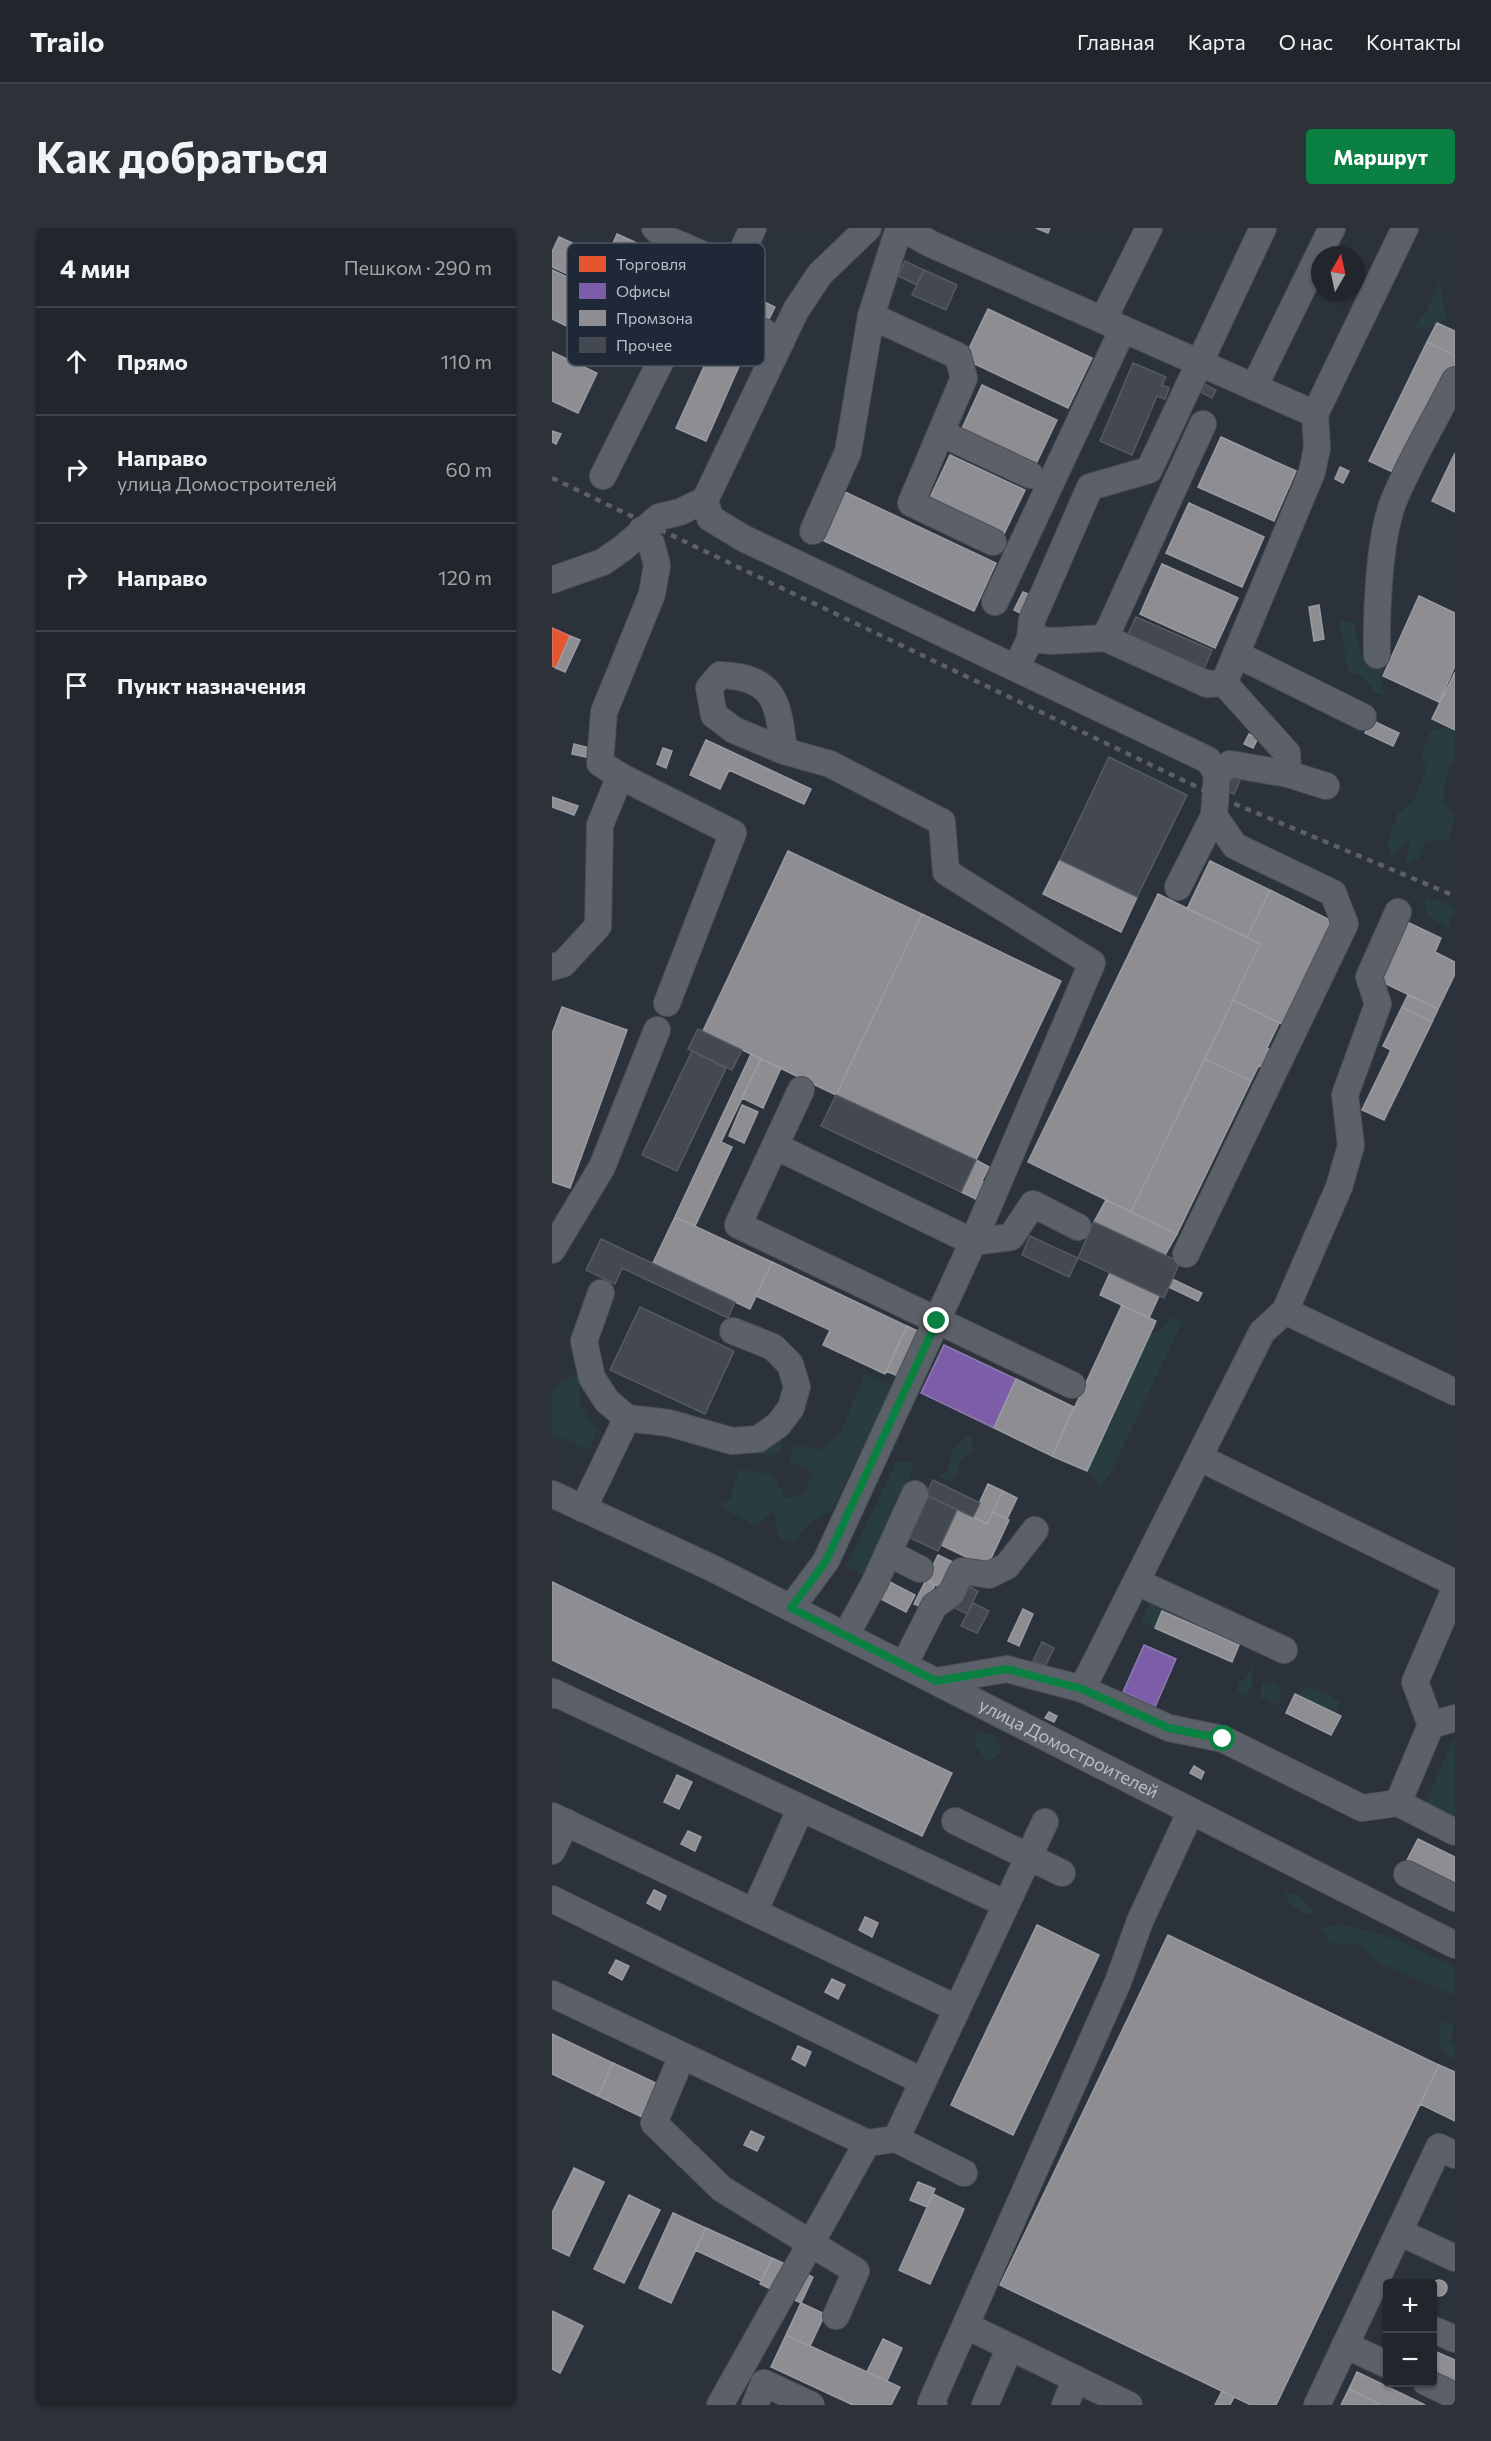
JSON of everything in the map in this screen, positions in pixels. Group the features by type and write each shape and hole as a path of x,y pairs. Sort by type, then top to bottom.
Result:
{"street":[{"path":"655,228 667,239 676,243"},
{"path":"746,243 753,228"},
{"path":"552,580 603,562 659,517 680,512 705,500 796,310 820,274 868,228"},
{"path":"813,531 848,452 871,316 901,228 931,244 1315,414"},
{"path":"994,602 1113,324 1149,228"},
{"path":"1017,667 1030,639 1032,620 1090,486 1149,470 1263,228"},
{"path":"1254,387 1332,228"},
{"path":"1224,683 1312,472 1317,448 1315,414 1405,228"},
{"path":"871,316 958,356 964,378 911,503 993,542"},
{"path":"765,333 781,342"},
{"path":"603,476 658,366"},
{"path":"1377,655 1376,633 1386,528 1394,501 1455,380"},
{"path":"1105,638 1203,424"},
{"path":"940,433 1030,475"},
{"path":"705,500 710,518 743,537 1208,760 1216,773 1214,816 1178,887"},
{"path":"642,530 651,543 657,565 652,594 604,712 600,763 620,776 733,833 667,1003"},
{"path":"1030,639 1053,641 1105,638 1207,684 1224,683"},
{"path":"1236,654 1363,717"},
{"path":"1224,683 1287,753 1288,774"},
{"path":"784,751 830,764 942,822 946,872 1092,963 973,1242 826,1561 791,1608"},
{"path":"1216,773 1230,764 1288,774 1326,786"},
{"path":"552,967 563,964 598,926 600,825 620,776"},
{"path":"1186,1254 1345,924 1334,893 1235,846 1214,816"},
{"path":"1082,1689 1262,1332 1285,1311 1339,1187 1351,1146 1345,1095 1378,1004 1369,976 1398,912"},
{"path":"552,1250 602,1167 657,1030"},
{"path":"801,1090 738,1225 1072,1385"},
{"path":"775,1146 973,1242 1011,1237 1033,1204 1078,1227"},
{"path":"601,1293 584,1341 592,1378 607,1401 627,1418 669,1423 732,1441 758,1439 778,1425 791,1408 797,1387 790,1364 773,1347 733,1331"},
{"path":"1285,1311 1455,1392"},
{"path":"583,1509 627,1418"},
{"path":"1200,1458 1455,1583"},
{"name":"улица Домостроителей","path":"552,1494 710,1567 1455,1945"},
{"path":"846,1635 915,1494"},
{"path":"904,1665 934,1606 951,1594 962,1571 989,1575 1007,1566 1035,1530"},
{"path":"888,1553 920,1569"},
{"path":"1137,1582 1284,1650"},
{"path":"1398,1803 1443,1721 1415,1682 1455,1589"},
{"path":"936,1681 1007,1669 1082,1689 1169,1728 1223,1739 1362,1808 1398,1803 1455,1832"},
{"path":"552,1695 553,1692 1006,1904"},
{"path":"754,1912 801,1808"},
{"path":"934,2405 931,2403 1118,1982 1140,1921 1191,1811"},
{"path":"552,1851 559,1819 956,2008"},
{"path":"956,1821 1062,1873"},
{"path":"896,2139 921,2081 1045,1822"},
{"path":"1407,1874 1455,1898"},
{"path":"552,1899 921,2081"},
{"path":"552,1994 867,2143 896,2139 963,2172"},
{"path":"682,2056 654,2123 722,2189 856,2271 836,2316"},
{"path":"720,2405 867,2143"},
{"path":"1317,2405 1345,2345 1377,2304 1399,2232 1439,2147 1455,2155"},
{"path":"1399,2232 1455,2258"},
{"path":"967,2326 1129,2405"},
{"path":"1437,2331 1455,2339"},
{"path":"1345,2345 1383,2363"},
{"path":"985,2405 1010,2347"},
{"path":"1065,2405 1076,2379"},
{"path":"754,2405 764,2383 811,2405"},
{"path":"1436,2387 1455,2396"}],"green space":[{"path":"1440,282 1446,319 1435,327 1415,328 1426,312"},
{"path":"1339,619 1354,623 1361,654 1382,665 1381,687 1387,698 1374,691 1363,677 1348,671"},
{"path":"1455,726 1455,758 1446,775 1443,800 1454,816 1449,839 1426,841 1418,859 1405,865 1410,839 1392,855 1387,843 1398,813 1413,802 1426,770 1422,751 1431,731"},
{"path":"1425,898 1438,900 1455,907 1455,917 1450,914 1449,929 1427,915"},
{"path":"1170,1318 1183,1320 1111,1472 1101,1486 1087,1471 1150,1334 1161,1330"},
{"path":"579,1373 580,1405 597,1431 589,1450 552,1434 552,1392 558,1382"},
{"path":"865,1373 893,1386 831,1511 807,1525 794,1544 779,1538 774,1512 754,1525 717,1505 730,1500 739,1470 773,1474 785,1498 803,1494 813,1472 789,1462 795,1445 819,1450 840,1434"},
{"path":"971,1433 973,1452 959,1461 958,1475 949,1481 938,1477 947,1471 953,1450"},
{"path":"781,1436 782,1450 772,1456 761,1454 761,1448"},
{"path":"897,1461 913,1463 904,1496 868,1577 846,1566"},
{"path":"1154,1596 1162,1602 1162,1611 1155,1628 1141,1621"},
{"path":"1252,1666 1253,1683 1246,1696 1237,1690 1238,1681 1244,1681"},
{"path":"1262,1683 1277,1683 1282,1698 1277,1705 1260,1697"},
{"path":"1308,1686 1330,1695 1341,1703 1336,1713 1298,1695"},
{"path":"977,1732 995,1735 1002,1751 988,1762 975,1745"},
{"path":"1453,1739 1455,1740 1455,1816 1426,1803"},
{"path":"1285,1891 1299,1896 1314,1912 1307,1915 1289,1903"},
{"path":"1342,1924 1396,1939 1455,1967 1455,1995 1379,1963 1358,1944 1330,1943 1322,1928"},
{"path":"1440,2023 1454,2023 1451,2040 1455,2045 1455,2057 1451,2059 1440,2049"}],"building: Торговля":[{"path":"552,628 570,636 556,668 552,666"}],"building: Офисы":[{"path":"944,1345 1016,1379 994,1428 921,1393"},
{"path":"1144,1645 1176,1659 1155,1707 1123,1692"}],"building: Промзона":[{"path":"1036,228 1050,228 1048,233"},
{"path":"617,234 637,243 613,243"},
{"path":"559,237 572,243 567,243 567,274 552,267 552,252"},
{"path":"552,270 567,277 567,326 552,319"},
{"path":"765,302 775,307 767,323 765,322"},
{"path":"988,309 1092,358 1068,408 964,359"},
{"path":"1437,323 1455,331 1455,355 1427,342"},
{"path":"1427,342 1455,355 1455,364 1401,476 1369,461"},
{"path":"552,352 567,359 567,366 582,366 597,373 578,413 552,401"},
{"path":"704,366 739,366 706,441 676,428"},
{"path":"982,385 1057,420 1033,470 959,435"},
{"path":"552,431 561,434 556,444 552,442"},
{"path":"1221,437 1296,471 1274,521 1198,487"},
{"path":"1455,453 1455,512 1432,501"},
{"path":"950,455 1025,490 1001,540 927,504"},
{"path":"1340,467 1349,471 1343,483 1335,479"},
{"path":"845,492 996,563 974,611 822,540"},
{"path":"1189,503 1264,537 1242,587 1166,553"},
{"path":"1162,564 1238,598 1215,648 1140,614"},
{"path":"1023,592 1031,595 1022,614 1014,610"},
{"path":"1419,596 1455,613 1455,666 1439,702 1383,676"},
{"path":"1319,605 1324,639 1314,641 1309,607"},
{"path":"570,636 580,640 565,672 556,668"},
{"path":"1455,672 1455,730 1432,719"},
{"path":"1371,720 1399,733 1393,746 1365,733"},
{"path":"1249,734 1258,738 1253,748 1244,744"},
{"path":"706,740 811,789 804,804 729,770 720,789 690,775"},
{"path":"574,744 597,750 595,759 572,754"},
{"path":"663,748 672,751 666,768 657,764"},
{"path":"552,797 578,806 574,815 552,807"},
{"path":"788,851 922,914 836,1095 703,1031"},
{"path":"1060,860 1137,897 1121,932 1043,894"},
{"path":"1210,861 1270,890 1247,937 1187,909"},
{"path":"1270,890 1332,921 1282,1024 1233,1000 1260,944 1247,937"},
{"path":"1158,894 1260,944 1131,1212 1028,1162"},
{"path":"922,914 1061,981 976,1160 836,1095"},
{"path":"1407,922 1441,938 1435,952 1455,962 1455,974 1438,1009 1378,980"},
{"path":"1408,995 1438,1009 1432,1022 1402,1007"},
{"path":"1233,1000 1279,1023 1267,1048 1274,1052 1266,1068 1259,1065 1251,1081 1205,1059"},
{"path":"562,1007 627,1030 570,1188 552,1182 552,1034"},
{"path":"1402,1007 1432,1022 1384,1120 1362,1110 1391,1050 1383,1046"},
{"path":"751,1054 761,1059 721,1142 732,1147 695,1226 675,1217"},
{"path":"761,1059 781,1068 763,1108 742,1098"},
{"path":"1205,1059 1251,1081 1177,1234 1131,1212"},
{"path":"742,1105 758,1112 744,1143 729,1136"},
{"path":"976,1160 989,1167 982,1181 989,1185 980,1201 961,1192"},
{"path":"1106,1200 1177,1234 1165,1255 1094,1222"},
{"path":"675,1217 772,1262 750,1309 653,1263"},
{"path":"772,1262 907,1326 885,1374 823,1345 830,1330 756,1296"},
{"path":"1110,1273 1159,1296 1149,1318 1100,1295"},
{"path":"1172,1279 1202,1293 1198,1301 1169,1287"},
{"path":"1122,1305 1156,1321 1087,1471 1052,1456"},
{"path":"907,1326 924,1334 903,1378 886,1371"},
{"path":"1016,1379 1074,1407 1052,1456 994,1428"},
{"path":"988,1484 1003,1491 987,1524 973,1517"},
{"path":"1003,1491 1017,1498 1007,1519 993,1512"},
{"path":"957,1510 987,1524 993,1512 1009,1520 987,1567 941,1545"},
{"path":"938,1555 955,1563 943,1589 926,1580"},
{"path":"886,1580 915,1595 906,1612 877,1597"},
{"path":"926,1580 935,1585 923,1608 914,1604"},
{"path":"552,1582 952,1773 922,1836 552,1660"},
{"path":"1023,1609 1033,1614 1019,1646 1008,1641"},
{"path":"1162,1611 1239,1645 1232,1662 1155,1628"},
{"path":"1295,1694 1341,1716 1331,1735 1286,1713"},
{"path":"1049,1712 1057,1716 1054,1722 1045,1718"},
{"path":"1194,1766 1204,1772 1201,1779 1190,1773"},
{"path":"677,1775 692,1782 679,1809 664,1802"},
{"path":"688,1831 701,1837 695,1851 681,1844"},
{"path":"1418,1839 1455,1857 1455,1889 1405,1864"},
{"path":"654,1890 666,1896 660,1910 647,1903"},
{"path":"865,1917 878,1923 872,1937 859,1930"},
{"path":"1037,1925 1099,1955 1013,2135 951,2105"},
{"path":"1168,1935 1439,2065 1276,2405 1251,2405 1000,2285"},
{"path":"616,1960 629,1966 622,1980 609,1973"},
{"path":"832,1979 845,1985 838,1999 825,1992"},
{"path":"552,2034 613,2063 598,2096 552,2074"},
{"path":"798,2046 811,2052 805,2066 792,2059"},
{"path":"613,2063 658,2084 642,2117 598,2096"},
{"path":"1439,2065 1455,2072 1455,2121 1420,2104"},
{"path":"751,2131 764,2137 757,2151 744,2145"},
{"path":"574,2168 604,2182 569,2256 552,2248 552,2213"},
{"path":"918,2182 935,2189 927,2207 910,2200"},
{"path":"933,2194 964,2209 930,2284 899,2270"},
{"path":"629,2195 660,2210 624,2283 594,2269"},
{"path":"673,2213 706,2228 671,2303 639,2288"},
{"path":"706,2228 772,2258 761,2281 695,2250"},
{"path":"772,2258 813,2277 801,2303 760,2284"},
{"path":"1437,2280 1442,2280 1447,2285 1445,2294 1437,2296"},
{"path":"801,2303 825,2314 810,2346 786,2335"},
{"path":"552,2311 583,2326 560,2373 552,2369"},
{"path":"786,2335 900,2387 891,2405 853,2405 771,2367"},
{"path":"883,2339 902,2348 887,2381 867,2372"},
{"path":"1437,2352 1455,2360 1455,2382 1437,2373"},
{"path":"1357,2372 1383,2385 1383,2387 1388,2387 1425,2405 1381,2405 1349,2389"},
{"path":"1349,2389 1381,2405 1341,2405"},
{"path":"1222,2391 1234,2397 1230,2405 1215,2405"}],"building: Прочее":[{"path":"905,261 924,270 917,285 898,276"},
{"path":"924,270 957,285 946,310 912,295"},
{"path":"1133,363 1166,377 1162,385 1169,388 1165,399 1157,396 1132,455 1100,441"},
{"path":"1202,383 1216,390 1212,398 1198,391"},
{"path":"1136,617 1212,650 1204,669 1127,636"},
{"path":"1109,757 1187,795 1137,897 1060,860"},
{"path":"1234,772 1242,776 1234,794 1226,791"},
{"path":"698,1029 742,1050 732,1070 688,1049"},
{"path":"692,1051 726,1068 677,1171 642,1155"},
{"path":"836,1095 976,1160 961,1192 821,1126"},
{"path":"1094,1222 1180,1262 1164,1298 1078,1258"},
{"path":"1030,1236 1078,1258 1069,1277 1022,1255"},
{"path":"601,1239 735,1302 728,1318 622,1268 615,1284 586,1270"},
{"path":"640,1307 734,1351 705,1414 610,1370"},
{"path":"933,1480 980,1503 973,1517 926,1495"},
{"path":"926,1495 957,1510 938,1551 906,1536"},
{"path":"966,1585 978,1591 967,1614 955,1608"},
{"path":"973,1603 989,1611 977,1633 961,1626"},
{"path":"1042,1642 1054,1648 1045,1666 1033,1661"}],"railway":[{"path":"552,478 1216,796 1455,896"}],"route":[{"path":"937,1321 826,1561 791,1608 936,1681 1007,1669 1082,1689 1169,1728 1223,1739"}]}
